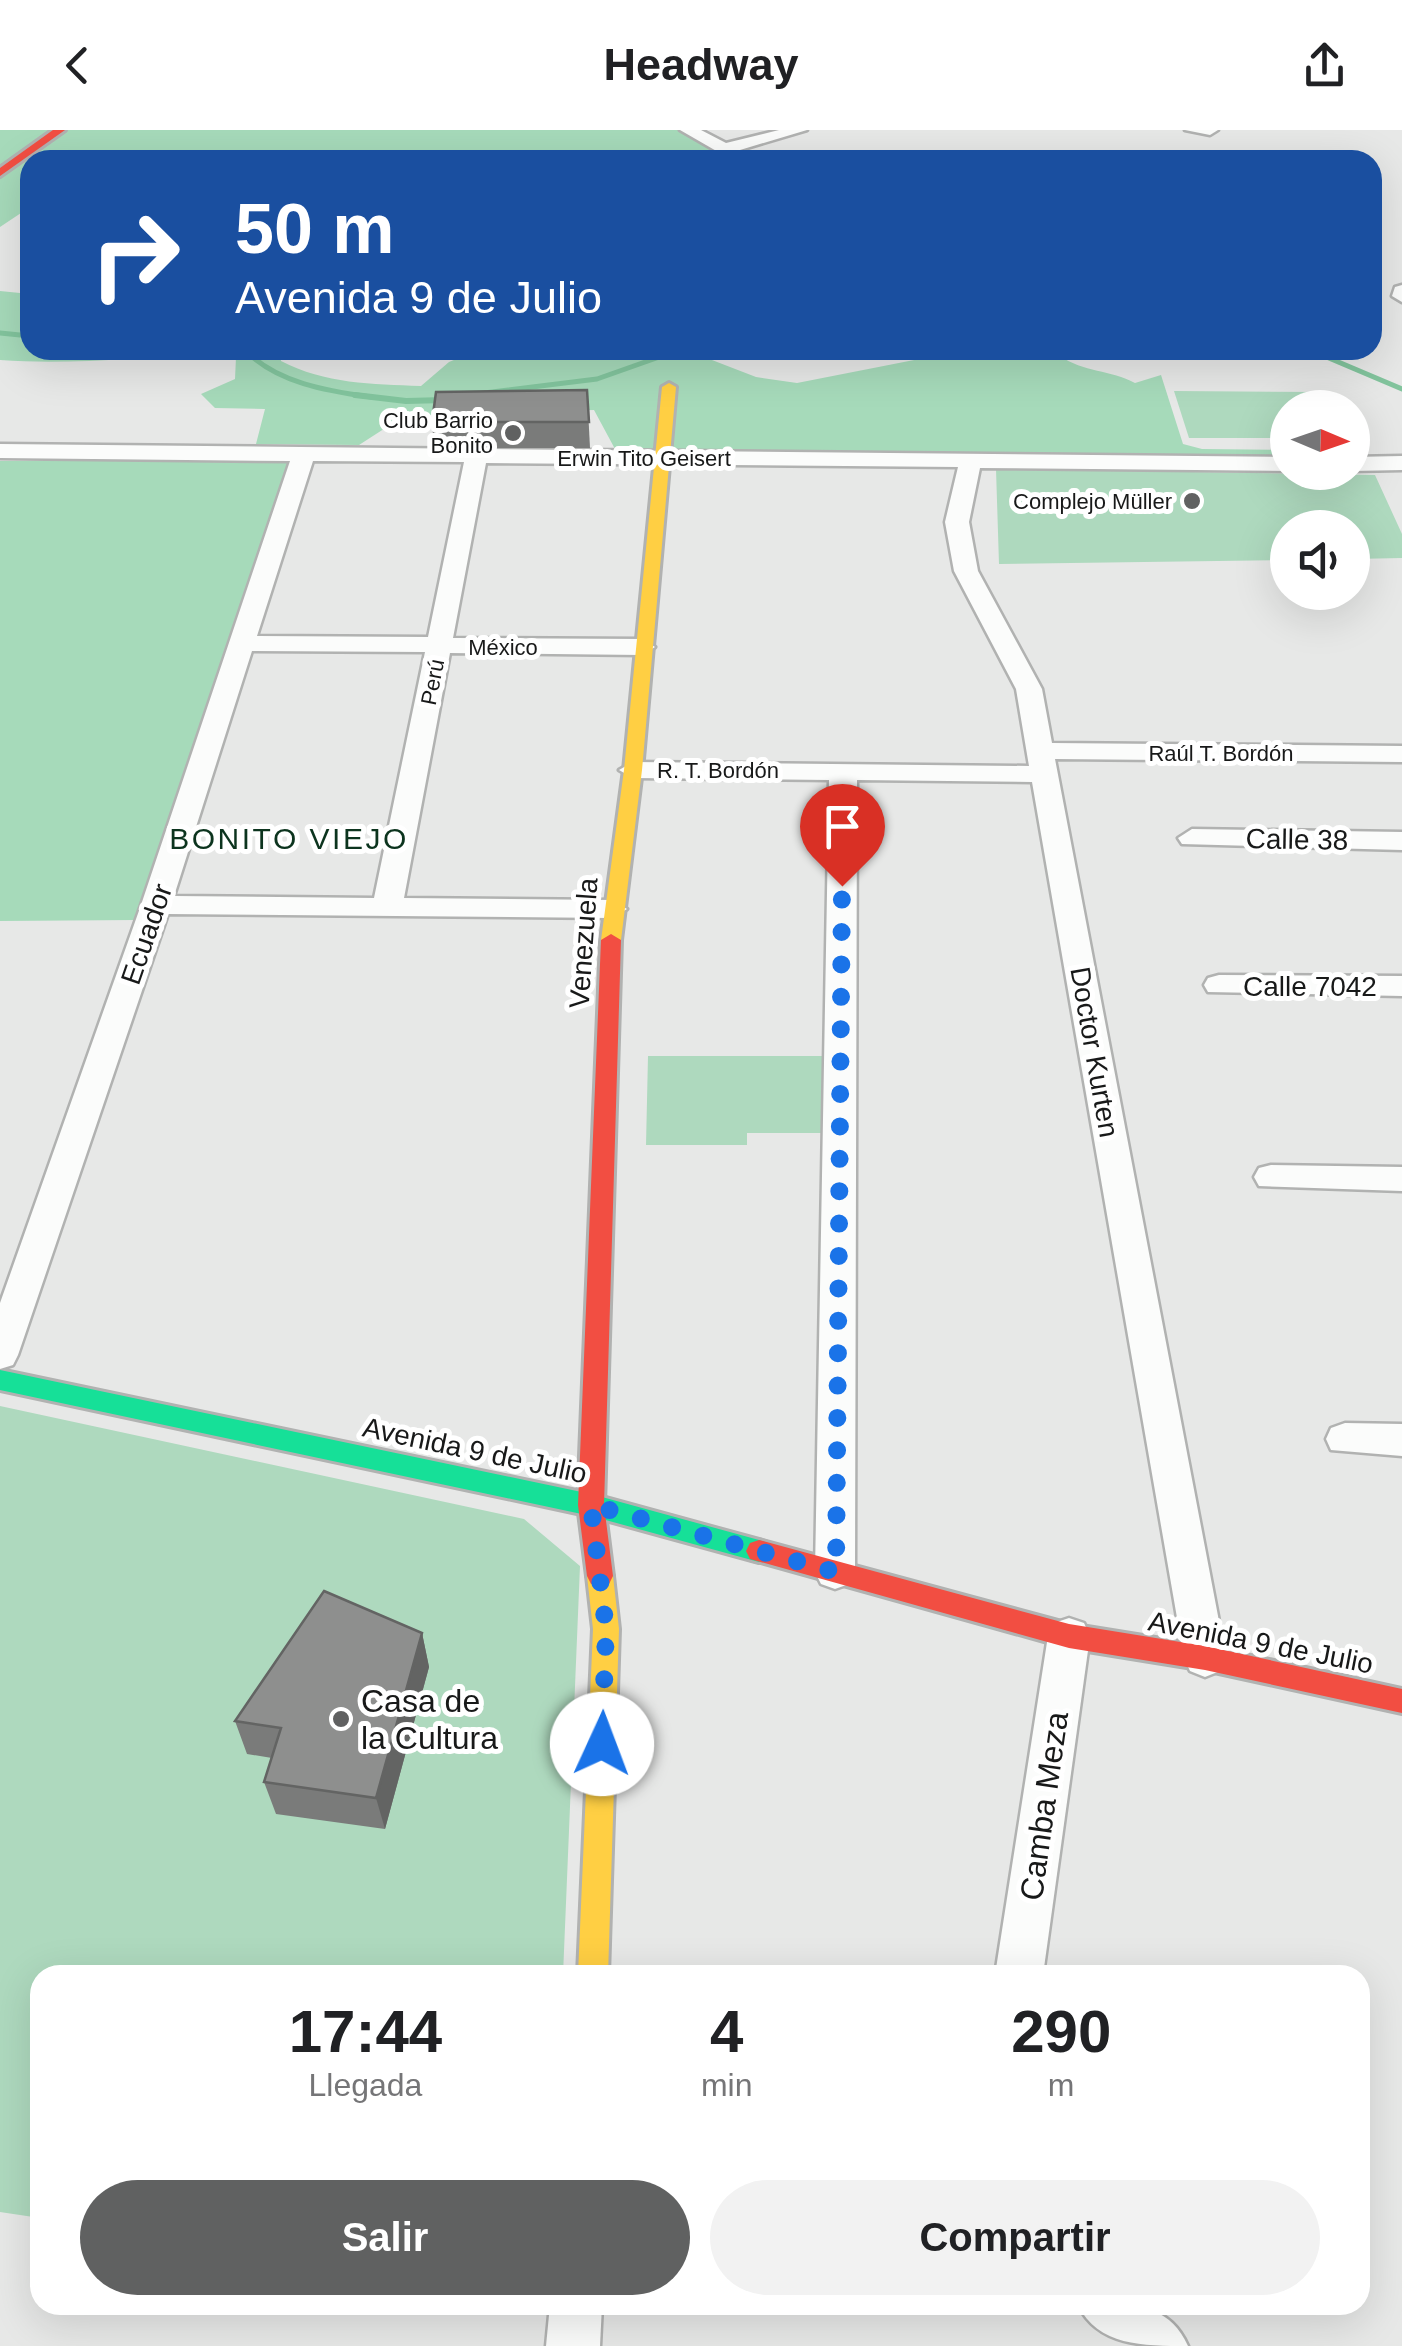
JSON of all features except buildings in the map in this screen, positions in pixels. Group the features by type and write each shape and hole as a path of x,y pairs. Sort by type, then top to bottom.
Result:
{"street":[{"path":"32,150 60,130"},
{"path":"688,130 731,150"},
{"path":"728,148 799,130"},
{"name":"Venezuela","path":"592,1965 606,1629 591,1505 612,910 632,770 669,387"},
{"name":"Erwin Tito Geisert","path":"0,452 1270,464"},
{"name":"Ecuador","path":"0,1355 156,906 304,452"},
{"name":"Perú","path":"387,908 476,456"},
{"name":"Doctor Kurten","path":"971,459 957,522 966,572 1029,689 1205,1658"},
{"path":"1370,466 1398,468"},
{"name":"México","path":"244,643 642,648"},
{"name":"Raúl T. Bordón","path":"1042,763 1402,754"},
{"name":"R. T. Bordón","path":"632,770 843,771 1042,763"},
{"path":"836,1572 843,771"},
{"name":"Calle 38","path":"1192,838 1402,841"},
{"path":"156,906 612,910"},
{"name":"Calle 7042","path":"1219,985 1402,986"},
{"path":"1270,1177 1402,1179"},
{"name":"Avenida 9 de Julio","path":"0,1380 591,1505 1069,1636 1205,1658 1402,1701"},
{"path":"1344,1439 1402,1440"},
{"name":"Camba Meza","path":"1020,1965 1069,1636"},
{"path":"572,2346 575,2315"},
{"path":"1118,2315 1160,2346"}],"green space":[{"path":"0,130 678,130 711,150 20,150 20,214 0,227"},
{"path":"0,291 20,293 20,360 106,360 59,362 0,360"},
{"path":"236,360 281,360 298,369 349,381 421,386 454,360 712,360 756,377 797,383 914,360 1067,360 1135,383 1161,375 1183,444 1202,449 1270,450 1270,457 615,449 594,410 435,414 390,425 359,445 256,444 265,409 215,408 201,394 235,379"},
{"path":"1174,391 1270,392 1270,438 1189,438"},
{"path":"292,459 136,920 0,921 0,461"},
{"name":"Complejo Müller","path":"996,469 1270,473 1270,490 1370,490 1370,475 1375,475 1402,534 1402,558 1370,559 1370,510 1270,510 1270,560 999,564"},
{"path":"648,1056 822,1056 827,1133 747,1133 747,1145 646,1145"},
{"path":"0,1406 524,1519 580,1566 563,1965 30,1965 30,2216 0,2212"}],"waterway":[{"path":"0,333 20,335"},
{"path":"257,360 287,378 369,397"},
{"path":"476,394 597,379 651,360"},
{"path":"1334,360 1402,389"},
{"path":"355,395 369,397"},
{"path":"369,397 445,400"}],"traffic: fast":[{"path":"0,1380 591,1505 759,1551"}],"traffic: slow":[{"path":"611,940 633,770 669,387"},
{"path":"593,1965 606,1629 600,1576"}],"traffic: jam":[{"path":"32,150 60,130"},
{"path":"0,173 20,159"},
{"path":"600,1576 591,1505 611,940"},
{"path":"759,1551 1069,1636 1205,1658 1402,1701"}],"place":[{"name":"Club Barrio Bonito","path":"513,433"},
{"name":"Complejo Müller","path":"1192,501"},
{"name":"Casa de la Cultura","path":"341,1719"}],"district":[{"name":"BONITO VIEJO","path":"289,839"}],"route":[{"path":"602,1744 606,1629 591,1505 836,1572 842,886"}]}
